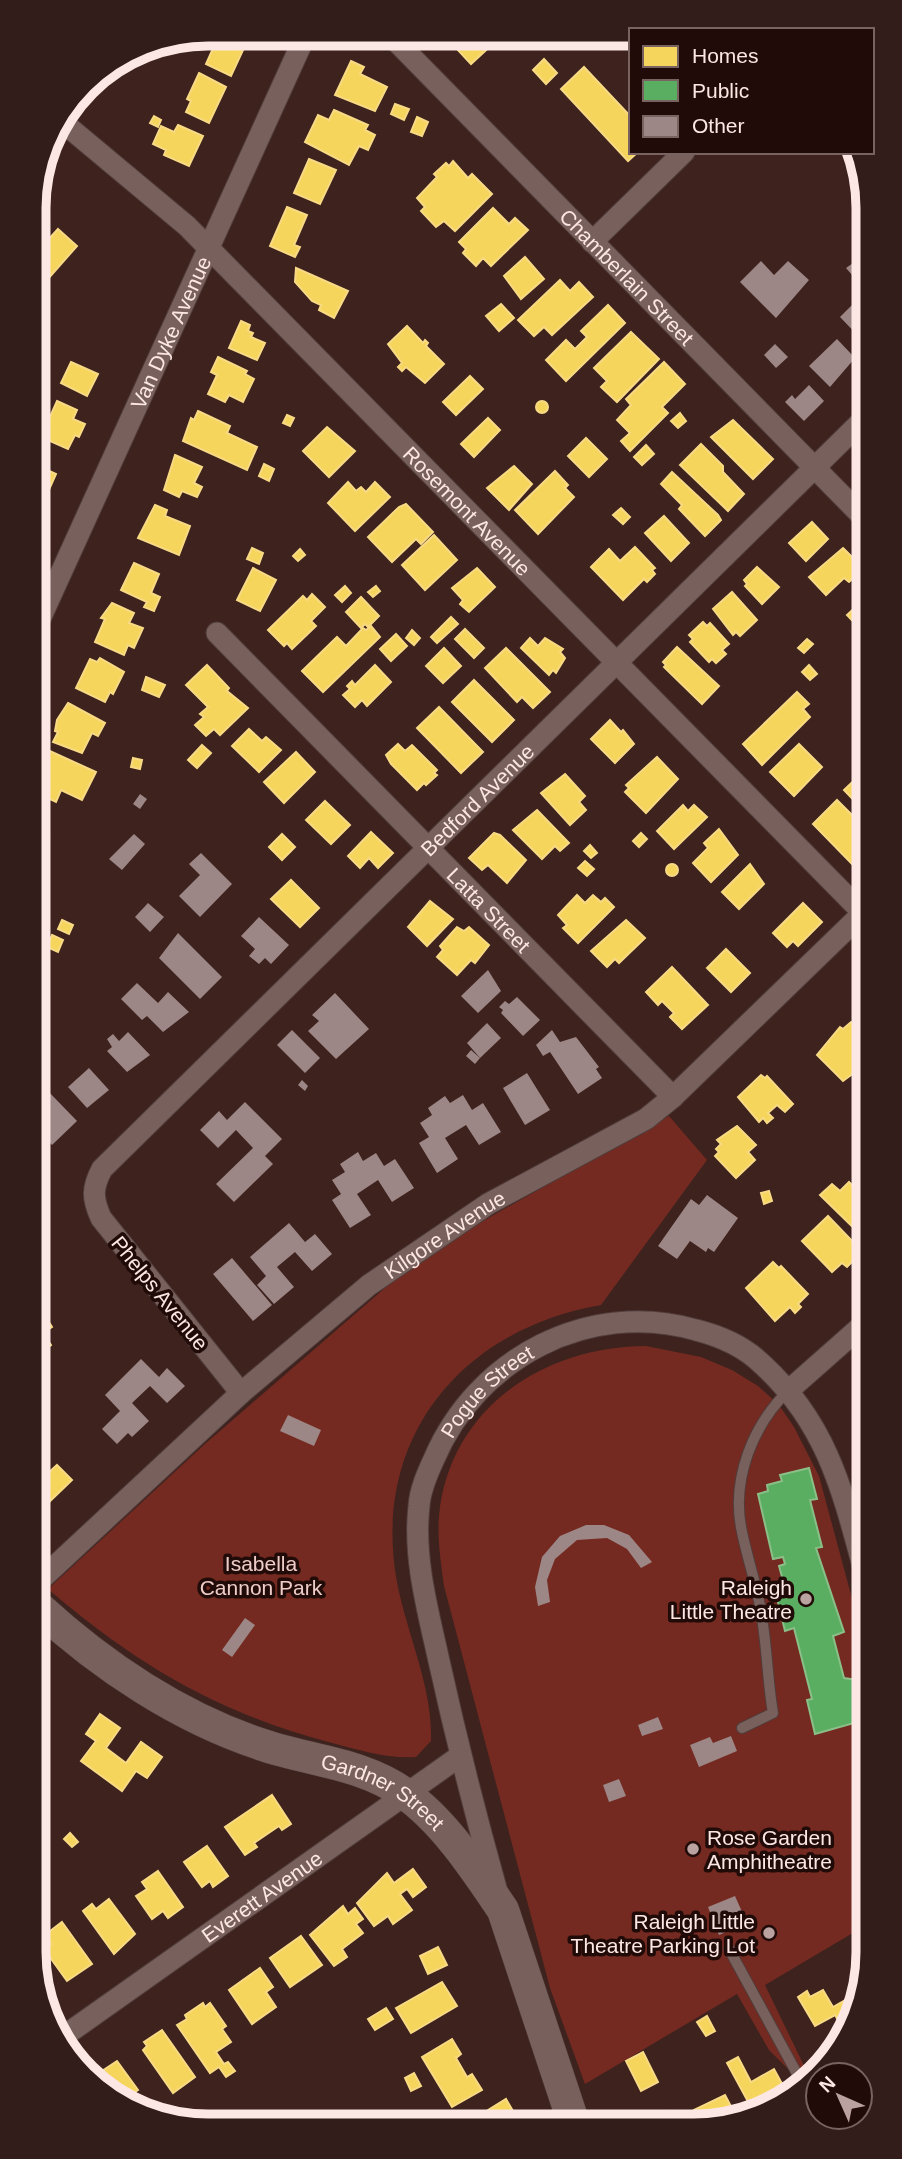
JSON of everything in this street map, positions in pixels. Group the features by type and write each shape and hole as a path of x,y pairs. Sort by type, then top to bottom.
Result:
{"street":[{"name":"Van Dyke Avenue","path":"46,606 301,46"},
{"name":"Chamberlain Street","path":"401,46 856,510"},
{"name":"Rosemont Avenue","path":"68,127 187,226 856,904"},
{"path":"592,242 682,154"},
{"name":"Bedford Avenue","path":"94,1185 102,1169 856,427"},
{"name":"Latta Street","path":"217,633 673,1097"},
{"name":"Kilgore Avenue","path":"46,1575 241,1393 369,1285 446,1231 546,1171 646,1119 673,1097 856,920"},
{"name":"Phelps Avenue","path":"94,1185 93,1200 101,1218 241,1393"},
{"name":"Pogue Street","path":"503,1910 460,1756 420,1571 419,1504 440,1444 457,1414 481,1387 507,1364 560,1336 591,1326 649,1320 678,1324 730,1343 762,1363 788,1391 820,1434 831,1459 856,1544"},
{"path":"788,1391 856,1331"},
{"name":"Gardner Street","path":"46,1614 103,1661 152,1693 207,1722 263,1745 376,1776 404,1793 448,1838 503,1910 571,2114"},
{"name":"Everett Avenue","path":"68,2033 404,1793 460,1756"}],"lane":[{"path":"742,1728 773,1713 761,1608 741,1525 742,1475 758,1430 776,1403 788,1391"},
{"path":"729,1949 798,2075"}],"green space":[{"name":"Isabella Cannon Park","path":"669,1116 707,1160 601,1305 553,1317 510,1337 472,1362 441,1394 416,1431 400,1473 393,1520 395,1570 404,1613 423,1676 430,1719 431,1741 416,1757 384,1755 332,1743 252,1717 216,1701 147,1663 114,1641 48,1589 206,1443 393,1281 476,1225"},
{"path":"646,1346 701,1357 732,1370 758,1386 779,1405 794,1427 819,1476 856,1613 856,1931 765,1985 804,2066 804,2070 796,2077 769,2050 737,1994 585,2084 550,1988 444,1586 439,1516 447,1478 461,1444 482,1415 508,1390 539,1371 572,1357 609,1349"}],"building: Homes":[{"path":"214,46 239,46 238,48 243,50 231,76 206,64"},
{"path":"454,46 491,46 471,64"},
{"path":"544,59 557,73 546,84 533,70"},
{"path":"351,61 364,67 360,74 387,87 375,111 335,95"},
{"path":"584,67 629,115 629,154 636,154 628,161 561,89"},
{"path":"199,73 226,87 209,123 186,112 191,101 187,99"},
{"path":"395,104 409,109 404,120 391,114"},
{"path":"334,110 368,125 365,130 375,135 368,150 359,146 349,165 305,142 318,115 329,120"},
{"path":"154,116 161,120 158,127 150,123"},
{"path":"417,117 428,122 422,136 411,132"},
{"path":"178,125 203,136 189,166 164,155 166,150 153,144 161,126 174,132"},
{"path":"309,159 336,170 320,204 294,193"},
{"path":"453,161 468,178 472,174 492,194 455,231 444,221 436,227 421,211 425,207 417,198 437,177 434,174 446,163 449,166"},
{"path":"287,207 307,215 294,245 300,247 295,257 270,246"},
{"path":"493,208 509,224 515,218 528,230 491,266 483,258 476,266 463,253 466,249 459,242"},
{"path":"58,229 77,246 47,280 46,279 46,242"},
{"path":"525,257 544,279 521,299 504,276"},
{"path":"296,268 348,291 334,318 319,310 321,305 312,301 295,282"},
{"path":"560,280 570,291 579,282 593,297 552,335 544,327 534,336 518,320"},
{"path":"501,304 514,318 499,331 486,316"},
{"path":"608,305 625,323 566,381 546,360 566,340 575,349 587,337 581,331"},
{"path":"241,321 250,325 248,331 253,333 251,337 265,343 257,360 229,348"},
{"path":"407,326 423,343 425,340 428,343 426,346 444,364 425,383 406,367 402,371 398,367 402,363 388,344"},
{"path":"631,332 659,359 617,402 601,387 607,381 594,368"},
{"path":"218,357 247,371 245,374 254,379 243,402 229,395 225,402 208,394 217,375 211,372"},
{"path":"71,362 98,374 87,396 61,383"},
{"path":"664,362 685,384 662,407 668,413 630,451 621,441 630,433 617,420 631,405 626,399"},
{"path":"470,376 483,389 456,415 443,402"},
{"path":"57,401 77,410 73,419 85,424 79,437 75,435 68,449 46,439 46,426"},
{"path":"542,401 548,407 542,413 536,407"},
{"path":"198,411 230,426 227,433 257,447 247,470 183,441 191,418 194,420"},
{"path":"680,413 686,421 678,428 671,421"},
{"path":"287,415 294,418 290,426 283,423"},
{"path":"488,418 500,430 474,457 461,444"},
{"path":"733,420 773,459 753,479 711,437"},
{"path":"327,427 355,451 329,477 303,451"},
{"path":"586,438 607,459 589,477 568,456"},
{"path":"701,444 723,466 723,472 744,494 728,511 680,465"},
{"path":"646,445 654,454 642,465 634,457"},
{"path":"175,455 202,467 194,483 202,487 197,497 182,491 179,497 164,490"},
{"path":"264,464 274,469 269,481 259,476"},
{"path":"514,466 532,484 509,510 487,488"},
{"path":"46,469 56,474 46,496"},
{"path":"555,471 568,485 565,488 574,497 538,534 515,510"},
{"path":"672,472 721,520 705,536 679,509 682,505 661,484"},
{"path":"348,482 356,491 361,487 366,492 375,482 390,497 355,531 328,503"},
{"path":"406,504 433,532 421,544 416,539 392,562 368,537 399,507"},
{"path":"155,505 167,510 165,516 190,526 179,555 138,538"},
{"path":"621,508 630,517 623,524 613,515"},
{"path":"664,516 689,543 671,561 645,533"},
{"path":"812,522 828,539 806,561 789,543"},
{"path":"434,535 457,560 425,590 402,565"},
{"path":"635,547 655,568 652,570 655,574 647,582 644,579 623,600 591,567 609,549 620,561"},
{"path":"252,548 263,553 259,564 247,559"},
{"path":"843,548 856,561 856,576 849,582 844,578 826,595 809,577"},
{"path":"300,549 305,555 298,561 293,556"},
{"path":"134,563 159,574 151,593 160,597 154,611 144,607 147,602 121,590"},
{"path":"757,567 779,587 762,604 745,586 747,584 744,580"},
{"path":"253,568 276,580 260,611 237,600"},
{"path":"477,568 495,587 469,612 460,604 463,600 452,588"},
{"path":"345,586 351,593 342,602 335,595"},
{"path":"376,586 380,591 373,597 368,592"},
{"path":"732,592 757,620 740,636 736,632 733,635 713,609"},
{"path":"312,594 325,607 311,621 316,626 292,649 287,643 284,646 268,630 303,596 307,600"},
{"path":"361,597 379,616 368,627 365,624 361,628 346,612"},
{"path":"112,603 134,613 129,623 143,628 134,648 128,645 124,655 95,642 105,619 101,618"},
{"path":"856,607 856,625 847,615"},
{"path":"451,617 458,624 437,643 431,637"},
{"path":"703,622 707,626 710,623 729,644 722,650 726,654 716,663 712,659 709,662 690,642 693,639 689,635"},
{"path":"371,626 380,637 323,692 302,671 337,637 346,646 363,628 366,630"},
{"path":"465,629 484,648 474,658 455,639"},
{"path":"412,630 420,638 414,645 406,638"},
{"path":"396,634 407,646 391,661 380,649"},
{"path":"530,638 538,646 545,638 563,649 560,652 565,658 556,673 553,670 549,675 521,648"},
{"path":"807,639 813,644 804,653 798,648"},
{"path":"677,647 719,686 702,704 664,667 666,665 663,662"},
{"path":"444,648 461,666 443,683 426,666"},
{"path":"506,648 550,692 533,708 522,697 517,702 485,668"},
{"path":"100,658 124,672 113,694 110,692 105,702 76,688 90,659 97,662"},
{"path":"207,665 229,688 227,691 248,708 220,735 214,729 206,736 195,725 204,717 200,714 208,707 186,685"},
{"path":"375,665 391,682 367,706 362,700 355,707 343,695 350,689 347,686 352,681 355,685"},
{"path":"809,665 817,674 810,680 802,672"},
{"path":"146,677 165,685 159,697 142,690"},
{"path":"474,680 514,720 492,742 452,702"},
{"path":"797,692 809,704 803,709 810,717 762,765 743,744"},
{"path":"68,703 105,723 98,736 92,733 82,753 53,742 58,732 55,731 57,720"},
{"path":"439,707 483,752 461,773 417,728"},
{"path":"610,720 621,732 623,730 634,744 615,763 591,739"},
{"path":"249,729 262,741 266,737 281,750 259,772 232,746"},
{"path":"398,744 405,751 412,745 437,770 434,773 437,775 417,790 391,764 386,755"},
{"path":"799,744 822,767 794,796 770,772"},
{"path":"202,745 211,753 197,768 188,760"},
{"path":"46,749 96,772 82,800 61,790 56,802 46,797"},
{"path":"296,752 315,772 284,803 264,782"},
{"path":"657,757 678,779 646,813 625,792 629,788 626,785"},
{"path":"133,758 142,760 140,769 131,767"},
{"path":"565,774 585,796 579,802 586,810 570,825 541,793"},
{"path":"856,779 856,803 844,790"},
{"path":"837,800 856,819 856,868 813,824"},
{"path":"325,801 350,825 331,844 306,820"},
{"path":"683,805 688,811 694,805 707,817 674,849 657,831"},
{"path":"537,810 569,843 560,851 555,846 542,859 513,830"},
{"path":"719,829 738,855 711,882 693,863 708,848 704,843"},
{"path":"371,832 393,853 378,868 369,858 360,868 348,856"},
{"path":"494,833 500,835 526,860 507,883 488,865 482,870 469,858"},
{"path":"641,833 647,839 639,847 633,841"},
{"path":"282,834 295,847 282,860 269,847"},
{"path":"590,845 597,853 591,858 584,851"},
{"path":"585,861 594,869 587,876 578,868"},
{"path":"672,864 678,870 672,876 666,870"},
{"path":"750,864 764,884 739,909 722,892"},
{"path":"291,880 319,908 300,927 271,899"},
{"path":"577,895 585,903 593,895 601,902 605,898 614,907 578,943 563,928 567,925 558,915"},
{"path":"430,901 453,919 427,946 408,927"},
{"path":"803,903 822,922 798,946 793,941 787,947 773,933"},
{"path":"62,920 73,925 69,934 58,929"},
{"path":"626,920 645,938 619,963 615,959 607,967 591,951"},
{"path":"457,927 464,931 469,927 489,945 475,963 471,960 457,975 437,957 443,950 440,946"},
{"path":"52,935 63,940 58,952 47,947"},
{"path":"726,949 750,973 731,992 707,968"},
{"path":"672,967 708,1005 682,1029 670,1017 674,1013 662,1001 658,1005 646,992"},
{"path":"851,1022 856,1027 856,1071 843,1081 817,1055 840,1027 843,1029"},
{"path":"761,1075 765,1078 767,1076 793,1104 785,1112 777,1105 768,1113 773,1118 767,1123 763,1118 759,1122 738,1097"},
{"path":"737,1126 756,1145 748,1152 755,1160 736,1178 715,1156 719,1152 716,1149 721,1144 717,1140"},
{"path":"849,1182 856,1189 856,1230 820,1195 832,1184 840,1191"},
{"path":"769,1191 772,1201 764,1204 761,1193"},
{"path":"828,1216 856,1245 856,1258 847,1267 842,1263 832,1272 802,1241"},
{"path":"773,1262 779,1268 781,1266 808,1294 798,1304 801,1307 795,1313 790,1307 775,1321 746,1288"},
{"path":"46,1318 52,1327 46,1331"},
{"path":"57,1465 72,1480 47,1504 46,1503 46,1475"},
{"path":"100,1714 120,1728 106,1748 126,1763 141,1742 162,1757 147,1778 136,1771 122,1791 81,1761 96,1741 86,1734"},
{"path":"272,1795 291,1824 282,1830 279,1826 254,1843 257,1847 245,1855 225,1827"},
{"path":"70,1833 78,1842 72,1847 64,1839"},
{"path":"207,1846 228,1876 213,1887 210,1881 202,1887 184,1862"},
{"path":"413,1869 426,1887 413,1897 407,1889 400,1894 412,1910 393,1924 388,1916 374,1926 357,1903 387,1873 394,1883"},
{"path":"158,1871 183,1907 168,1918 163,1911 152,1919 136,1896 147,1889 142,1882"},
{"path":"109,1899 135,1934 114,1954 83,1911 92,1904 96,1909"},
{"path":"343,1906 348,1914 355,1908 363,1919 356,1924 363,1933 342,1949 347,1957 334,1966 310,1935"},
{"path":"62,1922 92,1964 67,1981 46,1952 46,1948 51,1944 46,1934"},
{"path":"301,1936 322,1965 290,1987 270,1958"},
{"path":"438,1947 447,1965 428,1974 420,1956"},
{"path":"260,1968 273,1987 266,1992 276,2007 252,2024 229,1990"},
{"path":"442,1982 457,2006 411,2033 396,2008"},
{"path":"823,1990 833,2007 849,1998 839,2023 835,2015 815,2026 798,1997 807,1991 810,1997"},
{"path":"203,2003 205,2007 210,2003 226,2026 222,2029 231,2042 216,2052 224,2064 228,2062 235,2071 226,2077 219,2067 210,2073 177,2025 187,2019 185,2015"},
{"path":"386,2008 393,2019 375,2030 368,2019"},
{"path":"707,2016 715,2031 706,2036 697,2022"},
{"path":"162,2030 195,2077 173,2093 143,2050 147,2046 144,2042"},
{"path":"452,2039 461,2054 456,2058 467,2077 472,2074 482,2090 452,2107 422,2057"},
{"path":"643,2052 658,2082 641,2091 626,2061"},
{"path":"738,2057 751,2082 774,2069 783,2086 749,2103 727,2063"},
{"path":"117,2061 138,2090 135,2092 139,2098 118,2086 100,2072"},
{"path":"414,2073 421,2086 411,2091 405,2078"},
{"path":"725,2095 732,2109 696,2114 694,2110"},
{"path":"506,2099 515,2114 490,2114 488,2110"}],"building: Public":[{"name":"Raleigh Little Theatre","path":"809,1468 817,1499 810,1500 822,1547 816,1548 844,1632 833,1636 844,1678 856,1680 856,1722 815,1734 807,1700 812,1699 794,1628 785,1631 776,1594 786,1591 779,1566 785,1564 783,1557 773,1559 758,1494 768,1491 767,1485 782,1481 780,1475"}],"building: Other":[{"path":"761,261 774,275 788,261 809,280 776,318 740,282"},
{"path":"856,261 856,271 852,275 846,268"},
{"path":"856,301 856,334 840,317"},
{"path":"837,339 855,358 830,387 809,366"},
{"path":"775,344 788,357 776,368 764,355"},
{"path":"809,385 824,401 804,421 785,402 792,395 795,399"},
{"path":"140,794 147,799 140,809 133,804"},
{"path":"134,834 145,844 122,870 109,859"},
{"path":"201,853 232,884 200,917 179,896 200,875 189,864"},
{"path":"148,903 164,917 150,932 135,917"},
{"path":"259,917 289,945 271,964 265,958 259,964 249,956 255,949 241,936"},
{"path":"178,933 222,977 200,999 159,958"},
{"path":"488,970 501,991 478,1013 461,996"},
{"path":"137,983 158,1003 168,992 189,1012 163,1032 147,1016 142,1020 121,999"},
{"path":"335,993 369,1029 336,1059 308,1031 319,1021 312,1015"},
{"path":"517,997 540,1020 523,1036 501,1013 503,1010 499,1007 505,1001 509,1004"},
{"path":"487,1023 501,1038 480,1058 467,1043"},
{"path":"292,1030 320,1058 305,1073 277,1045"},
{"path":"552,1030 560,1042 576,1037 599,1067 596,1069 602,1078 578,1094 550,1052 543,1056 536,1045"},
{"path":"128,1032 150,1055 127,1072 107,1051 112,1047 107,1039 113,1034 119,1041"},
{"path":"471,1050 480,1058 475,1064 466,1056"},
{"path":"89,1068 109,1090 87,1108 68,1087"},
{"path":"527,1073 550,1110 525,1125 503,1088"},
{"path":"302,1080 308,1086 305,1091 298,1085"},
{"path":"46,1089 77,1121 52,1145 46,1139"},
{"path":"463,1095 472,1110 483,1103 501,1132 479,1145 466,1125 445,1138 458,1159 437,1173 419,1143 429,1137 420,1123 432,1115 428,1108 445,1096 450,1103"},
{"path":"245,1102 282,1139 265,1156 273,1164 234,1202 216,1184 253,1148 236,1130 218,1148 200,1130 219,1111 227,1120"},
{"path":"358,1152 363,1161 376,1153 384,1166 395,1159 414,1188 392,1202 378,1180 357,1194 371,1215 350,1228 332,1200 341,1194 332,1180 345,1172 340,1164"},
{"path":"707,1195 738,1218 714,1252 708,1248 706,1252 690,1241 677,1259 658,1246 691,1199 699,1205"},
{"path":"289,1223 305,1242 315,1234 332,1254 312,1271 295,1252 277,1267 294,1287 274,1304 257,1285 266,1276 250,1257"},
{"path":"232,1258 272,1305 253,1321 213,1274"},
{"path":"141,1359 159,1377 167,1368 185,1386 167,1403 150,1386 132,1403 149,1421 132,1437 128,1433 117,1444 102,1429 120,1411 105,1395"},
{"path":"288,1415 321,1430 314,1446 280,1431"},
{"path":"586,1525 604,1525 629,1535 652,1562 641,1568 627,1549 607,1538 577,1540 555,1559 547,1580 550,1602 538,1606 535,1587 542,1557 560,1536"},
{"path":"245,1618 255,1625 232,1657 222,1650"},
{"path":"658,1717 663,1729 642,1736 638,1725"},
{"path":"731,1736 737,1751 699,1767 690,1745 710,1737 713,1743"},
{"path":"619,1779 626,1796 609,1802 603,1785"},
{"path":"735,1896 747,1923 719,1935 708,1907"}],"place":[{"name":"Raleigh Little Theatre","path":"806,1599"},
{"name":"Rose Garden Amphitheatre","path":"693,1849"},
{"name":"Raleigh Little Theatre Parking Lot","path":"769,1933"}]}
